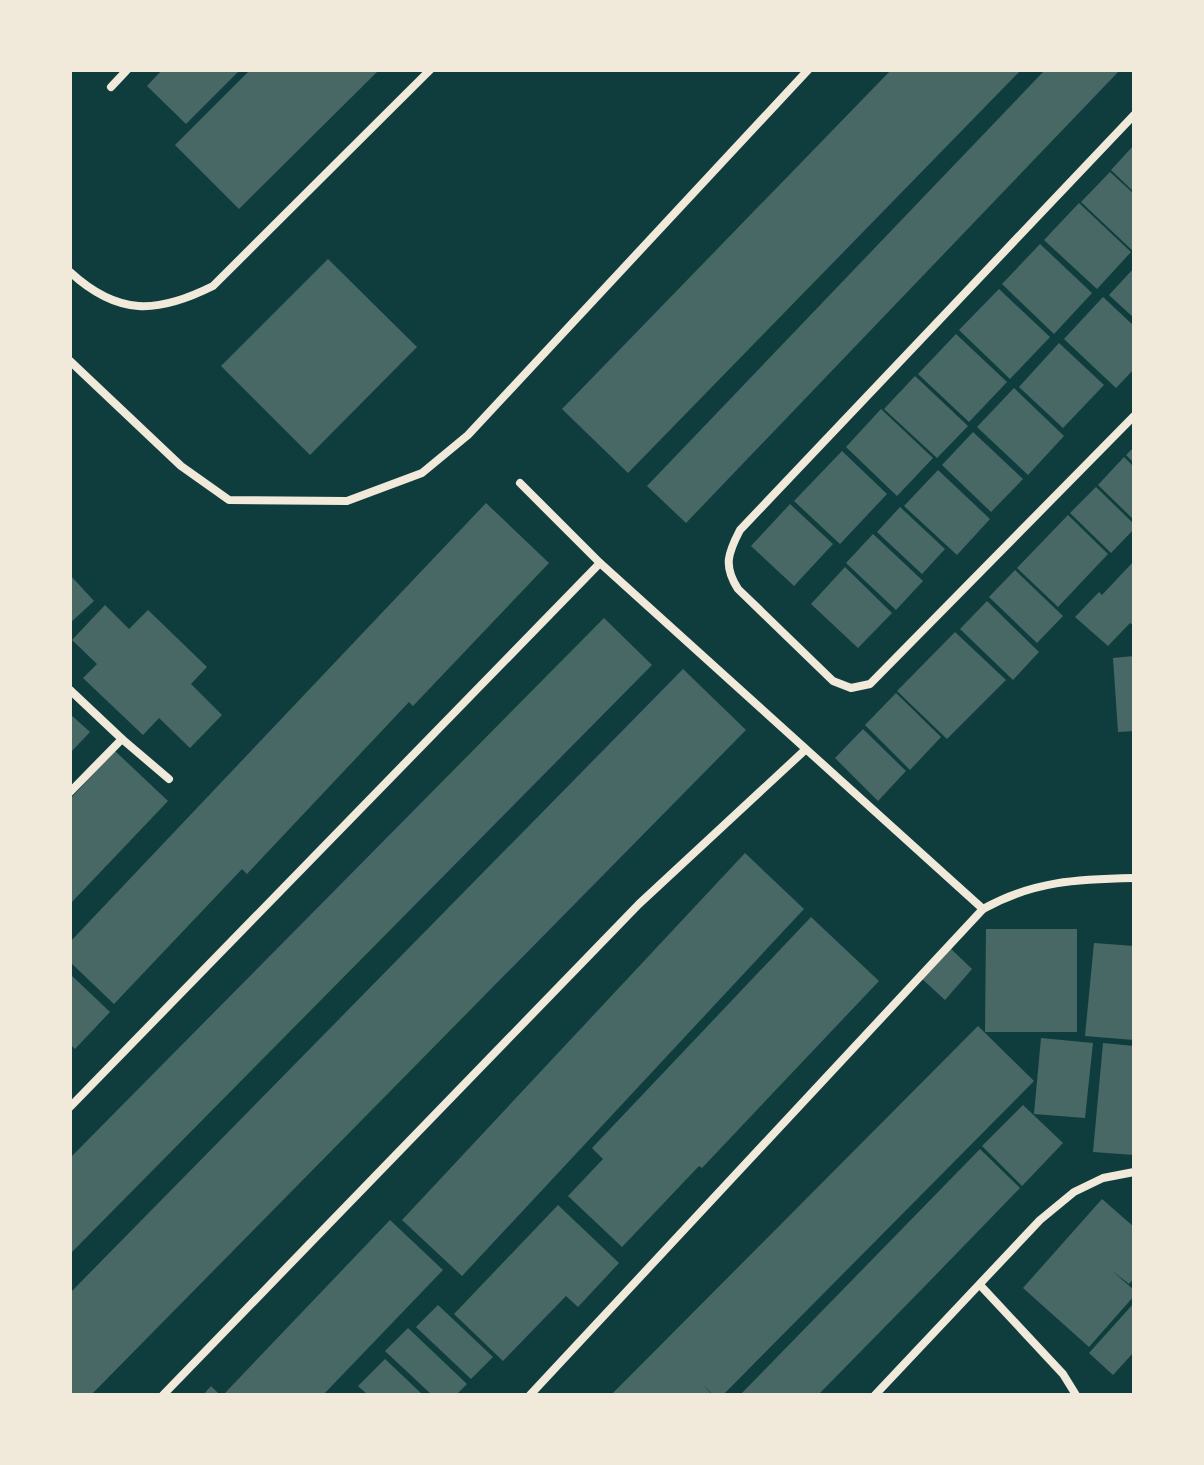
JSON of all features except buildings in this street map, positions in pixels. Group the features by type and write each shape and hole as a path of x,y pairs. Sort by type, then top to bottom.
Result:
{"street":[{"path":"111,87 127,70"},
{"path":"70,272 98,295 125,306 152,307 182,301 213,286 430,70"},
{"path":"70,361 181,466 229,500 347,501 422,473 468,435 808,70"},
{"path":"1134,115 740,530 729,551 727,566 731,578 738,589 833,681 851,688 870,684 1134,416"},
{"path":"520,483 600,563 983,909"},
{"path":"70,1107 600,563"},
{"path":"70,690 169,779"},
{"path":"70,792 122,739"},
{"path":"163,1395 639,904 805,750"},
{"path":"530,1395 983,909 1031,887 1088,879 1134,878"},
{"path":"875,1395 1040,1220 1074,1192 1103,1178 1134,1172"},
{"path":"980,1285 1063,1374 1076,1395"}]}
